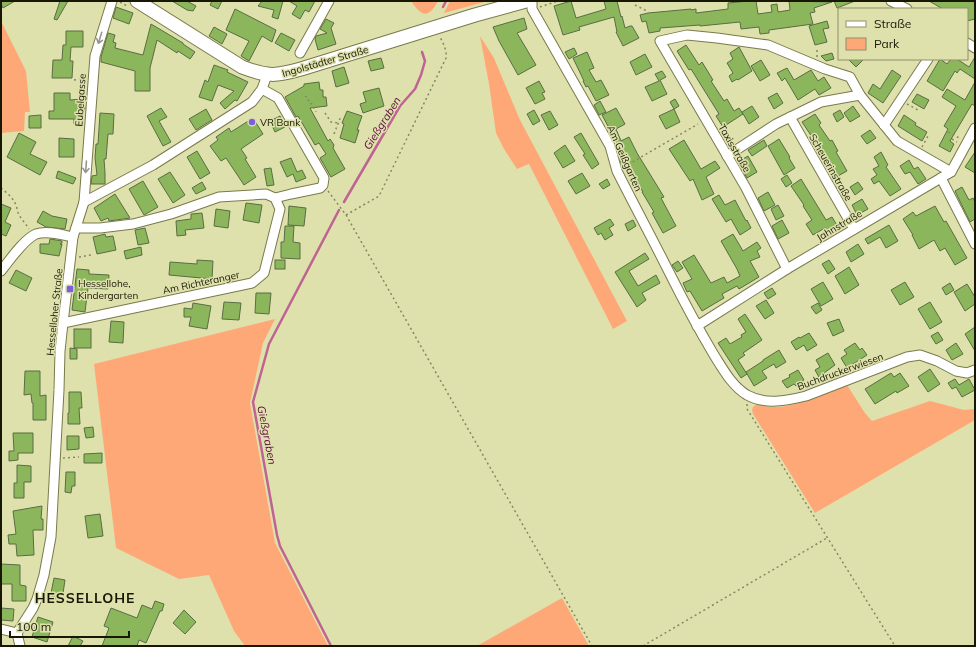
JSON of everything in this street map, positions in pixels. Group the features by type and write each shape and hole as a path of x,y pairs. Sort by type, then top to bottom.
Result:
{"main road":[{"name":"Ingolstädter Straße","path":"133,4 242,67 256,73 276,75 302,69 474,15 530,4"}],"street":[{"name":"Eubelgasse","path":"84,202 95,56 112,1"},
{"path":"300,53 329,1"},
{"path":"891,1 905,8"},
{"name":"Am Geißgarten","path":"530,4 610,146 617,171 697,326"},
{"name":"Taxisstraße","path":"787,269 746,188 660,41 686,35 768,45 825,69 850,77 860,95"},
{"path":"884,125 927,60"},
{"path":"84,202 153,165 252,102 262,89 267,75"},
{"path":"76,228 100,228 133,224 171,214 219,197 266,194 275,198 320,188 323,185 324,178 278,98 262,89"},
{"path":"727,156 776,124 821,102 860,95 897,141 951,172 975,128"},
{"name":"Scheuerinstraße","path":"790,117 854,229"},
{"name":"Jahnstraße","path":"697,326 787,269 951,172"},
{"path":"940,178 975,244"},
{"name":"Am Richteranger","path":"63,323 252,283 264,273 280,209 275,198"},
{"name":"Hesselloher Straße","path":"18,633 37,599 44,575 51,537 60,351 74,237 84,202"},
{"path":"1,271 25,242 32,236 37,234 53,233 74,237"},
{"name":"Buchdruckerwiesen","path":"697,326 728,378 746,394 766,402 779,402 806,396 907,357 920,355 937,361 956,371 966,373 975,370"},
{"path":"1,629 18,633 20,646"}],"path":[{"path":"119,1 123,4 133,4"},
{"path":"530,4 558,1"},
{"path":"635,5 647,11"},
{"path":"346,215 380,196 446,58 444,45 440,36"},
{"path":"74,80 93,79"},
{"path":"305,96 308,98 309,103 312,104 316,112"},
{"path":"900,100 918,110"},
{"path":"325,113 331,122 338,123"},
{"path":"334,134 341,116"},
{"path":"617,171 706,120"},
{"path":"948,132 967,142"},
{"path":"919,153 928,136"},
{"path":"323,185 346,215 592,646"},
{"path":"1,188 16,204 16,209 26,223 32,236"},
{"path":"71,258 91,255"},
{"path":"746,394 747,410 895,646"},
{"path":"55,459 79,457"},
{"path":"643,646 828,538"}],"green space":[{"path":"411,1 438,1 431,11 424,14 418,10"},
{"path":"450,1 488,1 444,13"},
{"path":"1,21 26,71 30,112 25,112 24,131 1,133"},
{"path":"480,36 494,58 520,120 627,321 613,329 529,164 517,169 496,133"},
{"path":"275,319 263,343 250,403 275,543 328,646 245,646 234,631 209,575 179,579 116,548 94,364"},
{"path":"847,385 872,421 930,401 964,410 975,409 975,420 815,513 753,414 752,410 757,404 781,407 800,403"},
{"path":"562,598 589,646 477,646"}],"building":[{"path":"1,1 15,1 3,8"},
{"path":"60,1 68,1 57,20 54,19"},
{"path":"172,1 187,1 196,6 193,11 187,10"},
{"path":"212,1 222,1 218,9 210,5"},
{"path":"262,1 283,1 278,19 272,17 274,10 258,6"},
{"path":"289,1 315,1 309,12 305,10 300,19 292,14 297,6"},
{"path":"571,1 576,18 606,9 604,1 617,1 625,28 632,26 639,38 623,46 616,32 614,17 579,27 580,30 563,35 554,6"},
{"path":"756,1 758,14 772,12 771,5 777,4 778,12 790,10 789,1 832,2 814,8 815,12 810,13 813,24 769,30 769,33 760,34 759,27 741,29 740,22 660,28 660,31 649,33 646,21 642,22 640,15 691,9 696,9 696,13 728,9 728,3"},
{"path":"834,1 855,1 837,8"},
{"path":"929,1 975,1 975,19 968,21 968,8 941,8"},
{"path":"116,7 133,13 129,24 113,18"},
{"path":"235,9 276,30 272,42 262,36 249,61 241,56 249,41 226,30"},
{"path":"524,18 527,29 517,33 536,65 518,75 493,27"},
{"path":"326,19 334,23 331,28 336,44 318,50 315,39 316,36 327,33 320,29"},
{"path":"827,21 829,28 823,29 827,42 815,45 809,26"},
{"path":"151,24 195,52 190,59 178,51 177,53 157,40 150,68 150,91 135,91 135,71 101,62 101,57 108,33 115,35 113,42 116,43 115,48 143,55"},
{"path":"214,27 227,34 222,44 209,36"},
{"path":"66,31 83,31 83,47 71,47 70,61 73,61 72,78 52,78 53,60 62,60 63,45 66,45"},
{"path":"281,33 295,40 289,51 275,43"},
{"path":"686,45 699,65 702,62 713,80 711,81 724,101 727,99 734,111 739,108 743,114 723,127 716,116 719,114 691,69 689,70 677,51"},
{"path":"739,47 752,71 732,82 729,76 733,73 727,63 733,59 730,53"},
{"path":"574,48 577,54 569,59 565,52"},
{"path":"587,52 594,68 589,70 596,82 601,80 609,95 596,101 588,86 586,87 573,58"},
{"path":"832,53 834,59 826,61 821,56"},
{"path":"645,54 652,67 636,75 630,62"},
{"path":"975,57 975,79 960,69 957,73 955,71 943,91 927,81 939,60 947,64 950,60 958,60 969,67"},
{"path":"381,58 384,68 371,71 368,61"},
{"path":"761,60 770,75 760,81 751,66"},
{"path":"849,60 863,60 856,67"},
{"path":"214,65 228,70 227,72 248,82 237,101 235,100 225,109 220,103 234,91 218,85 212,101 199,97 205,80 208,82"},
{"path":"344,67 349,83 336,87 332,71"},
{"path":"787,68 794,80 811,70 818,81 824,77 831,88 819,95 815,89 798,100 785,78 782,81 777,73"},
{"path":"892,70 901,76 883,103 868,93 873,84 880,89"},
{"path":"662,71 666,77 660,80 667,94 652,101 645,87 659,81 655,74"},
{"path":"539,81 545,92 542,93 545,99 535,104 526,88"},
{"path":"319,82 320,90 323,90 323,97 326,97 327,106 310,108 328,141 330,139 334,145 333,148 345,169 331,177 320,158 326,154 319,143 315,145 298,116 296,117 285,97 304,86 304,84"},
{"path":"975,82 975,106 972,104 950,141 954,144 950,152 939,146 948,129 944,126 956,106 942,97 947,89 965,100"},
{"path":"379,88 384,106 363,113 360,104 366,102 363,92"},
{"path":"54,93 70,93 70,100 84,99 85,109 82,109 83,124 74,124 74,119 49,119 49,111 54,111"},
{"path":"777,93 783,103 774,109 768,98"},
{"path":"917,94 929,100 924,109 912,102"},
{"path":"675,99 679,106 674,109 670,102"},
{"path":"600,101 606,112 599,115 594,105"},
{"path":"752,106 759,117 749,124 742,112"},
{"path":"853,106 860,116 850,122 844,113"},
{"path":"161,108 167,117 159,121 171,142 163,146 147,116"},
{"path":"616,108 625,124 616,129 621,141 629,137 664,197 661,198 676,226 663,233 643,192 624,161 621,163 618,154 622,152 602,115"},
{"path":"206,109 212,120 196,130 189,119"},
{"path":"674,109 680,122 666,129 659,116"},
{"path":"534,110 540,121 533,125 527,114"},
{"path":"840,110 844,117 837,122 833,114"},
{"path":"347,111 362,116 357,130 359,130 355,143 340,138 344,124 342,123"},
{"path":"550,111 558,125 549,130 541,115"},
{"path":"100,113 114,114 113,134 108,134 106,159 104,159 105,184 91,184 92,176 97,175 95,158 96,144 98,144"},
{"path":"815,114 821,123 819,125 830,141 832,140 838,151 836,152 847,171 836,177 825,159 824,160 814,140 802,122"},
{"path":"41,115 41,128 29,128 29,116"},
{"path":"904,115 916,123 915,125 927,132 922,141 898,126"},
{"path":"280,116 285,127 275,132 270,121"},
{"path":"253,118 263,134 241,149 256,177 244,185 226,158 221,161 210,146 218,140 216,137 229,128 231,132"},
{"path":"870,130 876,138 867,144 861,136"},
{"path":"19,133 36,142 30,154 47,162 40,175 7,157"},
{"path":"581,133 599,164 592,169 583,155 585,154 574,137"},
{"path":"59,138 74,139 74,157 59,157"},
{"path":"779,139 795,168 784,175 768,146"},
{"path":"684,140 701,169 715,161 720,168 706,177 714,194 702,200 693,179 690,181 669,149"},
{"path":"764,140 767,146 752,156 748,150"},
{"path":"565,145 575,161 563,168 554,153"},
{"path":"197,151 210,173 200,179 187,157"},
{"path":"881,152 888,165 886,167 901,189 890,196 879,181 874,184 871,179 877,175 873,169 879,166 874,157"},
{"path":"975,152 975,173 965,167"},
{"path":"748,156 757,172 747,178 738,162"},
{"path":"291,158 297,172 302,170 306,178 296,182 293,174 287,177 280,162"},
{"path":"909,160 914,169 918,167 926,179 918,184 910,172 905,174 900,166"},
{"path":"271,168 274,185 267,186 264,169"},
{"path":"58,171 76,178 73,184 56,178"},
{"path":"170,172 185,195 173,203 158,179"},
{"path":"582,173 590,186 576,194 568,181"},
{"path":"787,175 792,183 786,187 781,179"},
{"path":"607,179 610,185 603,189 599,184"},
{"path":"801,179 826,220 832,217 838,227 828,233 825,228 813,235 806,224 812,220 791,186"},
{"path":"143,181 158,207 144,215 129,189"},
{"path":"202,182 206,189 196,194 192,188"},
{"path":"858,182 863,189 855,195 850,187"},
{"path":"962,187 969,200 973,198 975,202 975,219 970,222 955,191"},
{"path":"768,192 775,205 764,211 758,198"},
{"path":"115,194 130,218 109,221 108,218 101,221 94,208"},
{"path":"719,195 725,205 735,200 751,228 740,235 731,219 726,222 712,199"},
{"path":"862,199 868,209 857,215 852,205"},
{"path":"246,203 262,205 259,223 243,220"},
{"path":"1,204 11,208 5,222 11,225 6,236 1,234"},
{"path":"778,205 784,216 776,220 771,209"},
{"path":"289,206 306,208 304,226 288,225"},
{"path":"935,206 944,222 946,221 967,258 955,265 945,248 940,251 934,240 919,249 913,235 903,219 913,212 916,216"},
{"path":"216,209 230,211 228,228 214,226"},
{"path":"43,211 52,216 67,219 65,229 46,227 37,222"},
{"path":"202,213 204,228 185,230 186,235 177,236 176,221 191,219 191,214"},
{"path":"610,219 614,225 609,228 613,235 605,240 601,233 598,235 594,228"},
{"path":"633,220 636,226 628,231 625,224"},
{"path":"782,220 789,233 778,239 772,226"},
{"path":"889,225 898,241 886,248 880,237 868,244 865,239"},
{"path":"285,226 294,226 293,242 300,243 300,259 281,258 281,242 284,242"},
{"path":"145,228 149,243 138,245 135,230"},
{"path":"105,234 106,237 113,236 116,250 97,254 93,237"},
{"path":"733,234 743,251 757,242 761,248 757,251 760,257 750,261 759,277 739,289 737,286 722,294 724,298 702,311 690,291 687,292 683,283 692,279 682,262 694,255 711,283 724,277 727,283 740,276 721,241"},
{"path":"50,239 62,241 60,244 62,244 59,256 40,253 40,244 49,244"},
{"path":"858,244 864,254 851,262 846,252"},
{"path":"141,247 142,255 126,259 124,251"},
{"path":"645,253 649,259 629,271 638,286 656,275 660,283 642,293 646,300 637,307 615,272"},
{"path":"197,260 213,261 212,279 169,275 170,262 197,264"},
{"path":"275,260 285,260 285,269 275,269"},
{"path":"829,260 835,269 828,274 822,264"},
{"path":"678,261 683,268 677,272 672,265"},
{"path":"849,267 859,285 845,294 835,276"},
{"path":"77,269 89,270 89,274 109,275 108,289 88,288 85,312 72,310"},
{"path":"16,270 32,278 26,291 9,283"},
{"path":"823,282 833,299 821,306 811,289"},
{"path":"905,282 914,297 900,305 891,290"},
{"path":"950,283 954,290 946,295 942,288"},
{"path":"967,284 975,297 975,304 965,311 954,292"},
{"path":"772,288 776,294 768,299 764,293"},
{"path":"256,293 271,293 269,314 255,313"},
{"path":"766,300 774,313 765,319 756,306"},
{"path":"224,302 241,303 239,320 222,319"},
{"path":"930,302 942,322 930,329 918,309"},
{"path":"193,303 211,306 207,329 189,326 191,317 184,317 184,308 192,309"},
{"path":"818,303 822,310 816,314 811,307"},
{"path":"745,314 762,340 743,353 745,355 738,360 747,374 741,378 718,343 726,338 730,344 742,337 741,335 746,332 738,319"},
{"path":"839,319 844,331 833,336 827,323"},
{"path":"111,321 124,322 123,343 109,342"},
{"path":"975,327 975,351 965,334"},
{"path":"74,329 91,329 91,348 74,348"},
{"path":"938,332 943,340 936,344 931,336"},
{"path":"809,333 817,345 807,351 804,345 796,350 791,342"},
{"path":"855,343 860,350 862,348 867,355 847,368 841,358 847,354 844,350"},
{"path":"956,343 963,354 952,360 946,350"},
{"path":"70,348 77,349 77,359 70,359"},
{"path":"779,350 786,362 776,368 774,364 762,371 767,378 754,386 746,372"},
{"path":"828,353 835,365 824,373 826,376 820,379 815,370 820,367 816,360"},
{"path":"930,369 940,384 928,392 918,377"},
{"path":"798,370 804,380 796,386 794,384 787,388 782,381 790,377 789,375"},
{"path":"25,371 40,371 40,396 46,395 46,420 33,420 33,403 31,394 24,395"},
{"path":"891,373 894,377 900,373 909,386 897,393 896,391 875,404 865,389"},
{"path":"955,379 959,385 969,379 975,390 962,397 956,387 952,389 948,383"},
{"path":"69,392 81,392 82,408 79,408 80,424 68,424"},
{"path":"93,427 94,437 86,438 84,428"},
{"path":"13,433 33,433 33,453 18,453 18,460 9,461 9,451 14,451"},
{"path":"67,436 79,436 79,449 67,450"},
{"path":"102,453 102,463 84,463 84,454"},
{"path":"17,465 31,466 31,482 24,482 24,498 14,498 14,483 17,483"},
{"path":"66,472 75,472 75,486 72,486 71,493 65,492"},
{"path":"42,506 41,519 43,519 43,530 33,530 34,555 17,556 16,544 9,544 8,535 16,534 13,511"},
{"path":"100,514 103,536 88,538 85,516"},
{"path":"1,564 20,565 20,585 26,586 26,601 12,601 12,584 1,584"},
{"path":"54,578 65,580 62,600 50,598"},
{"path":"155,601 164,604 146,643 139,640 137,646 102,646 109,628 104,626 111,608 137,618 142,605 152,609"},
{"path":"1,608 14,609 13,621 1,620"},
{"path":"184,610 196,622 185,634 173,623"},
{"path":"38,617 53,622 47,642 32,637"},
{"path":"73,636 83,641 80,646 68,646"}],"waterway":[{"name":"Gießgraben","path":"443,7 446,1"},
{"name":"Gießgraben","path":"344,202 400,106 415,89 425,61 422,52"},
{"name":"Gießgraben","path":"331,646 280,546 253,402 269,344 339,210"}],"place":[{"name":"VR Bank","path":"252,122"},
{"name":"Hessellohe, Kindergarten","path":"70,289"}],"district":[{"name":"HESSELLOHE","path":"85,598"}]}
